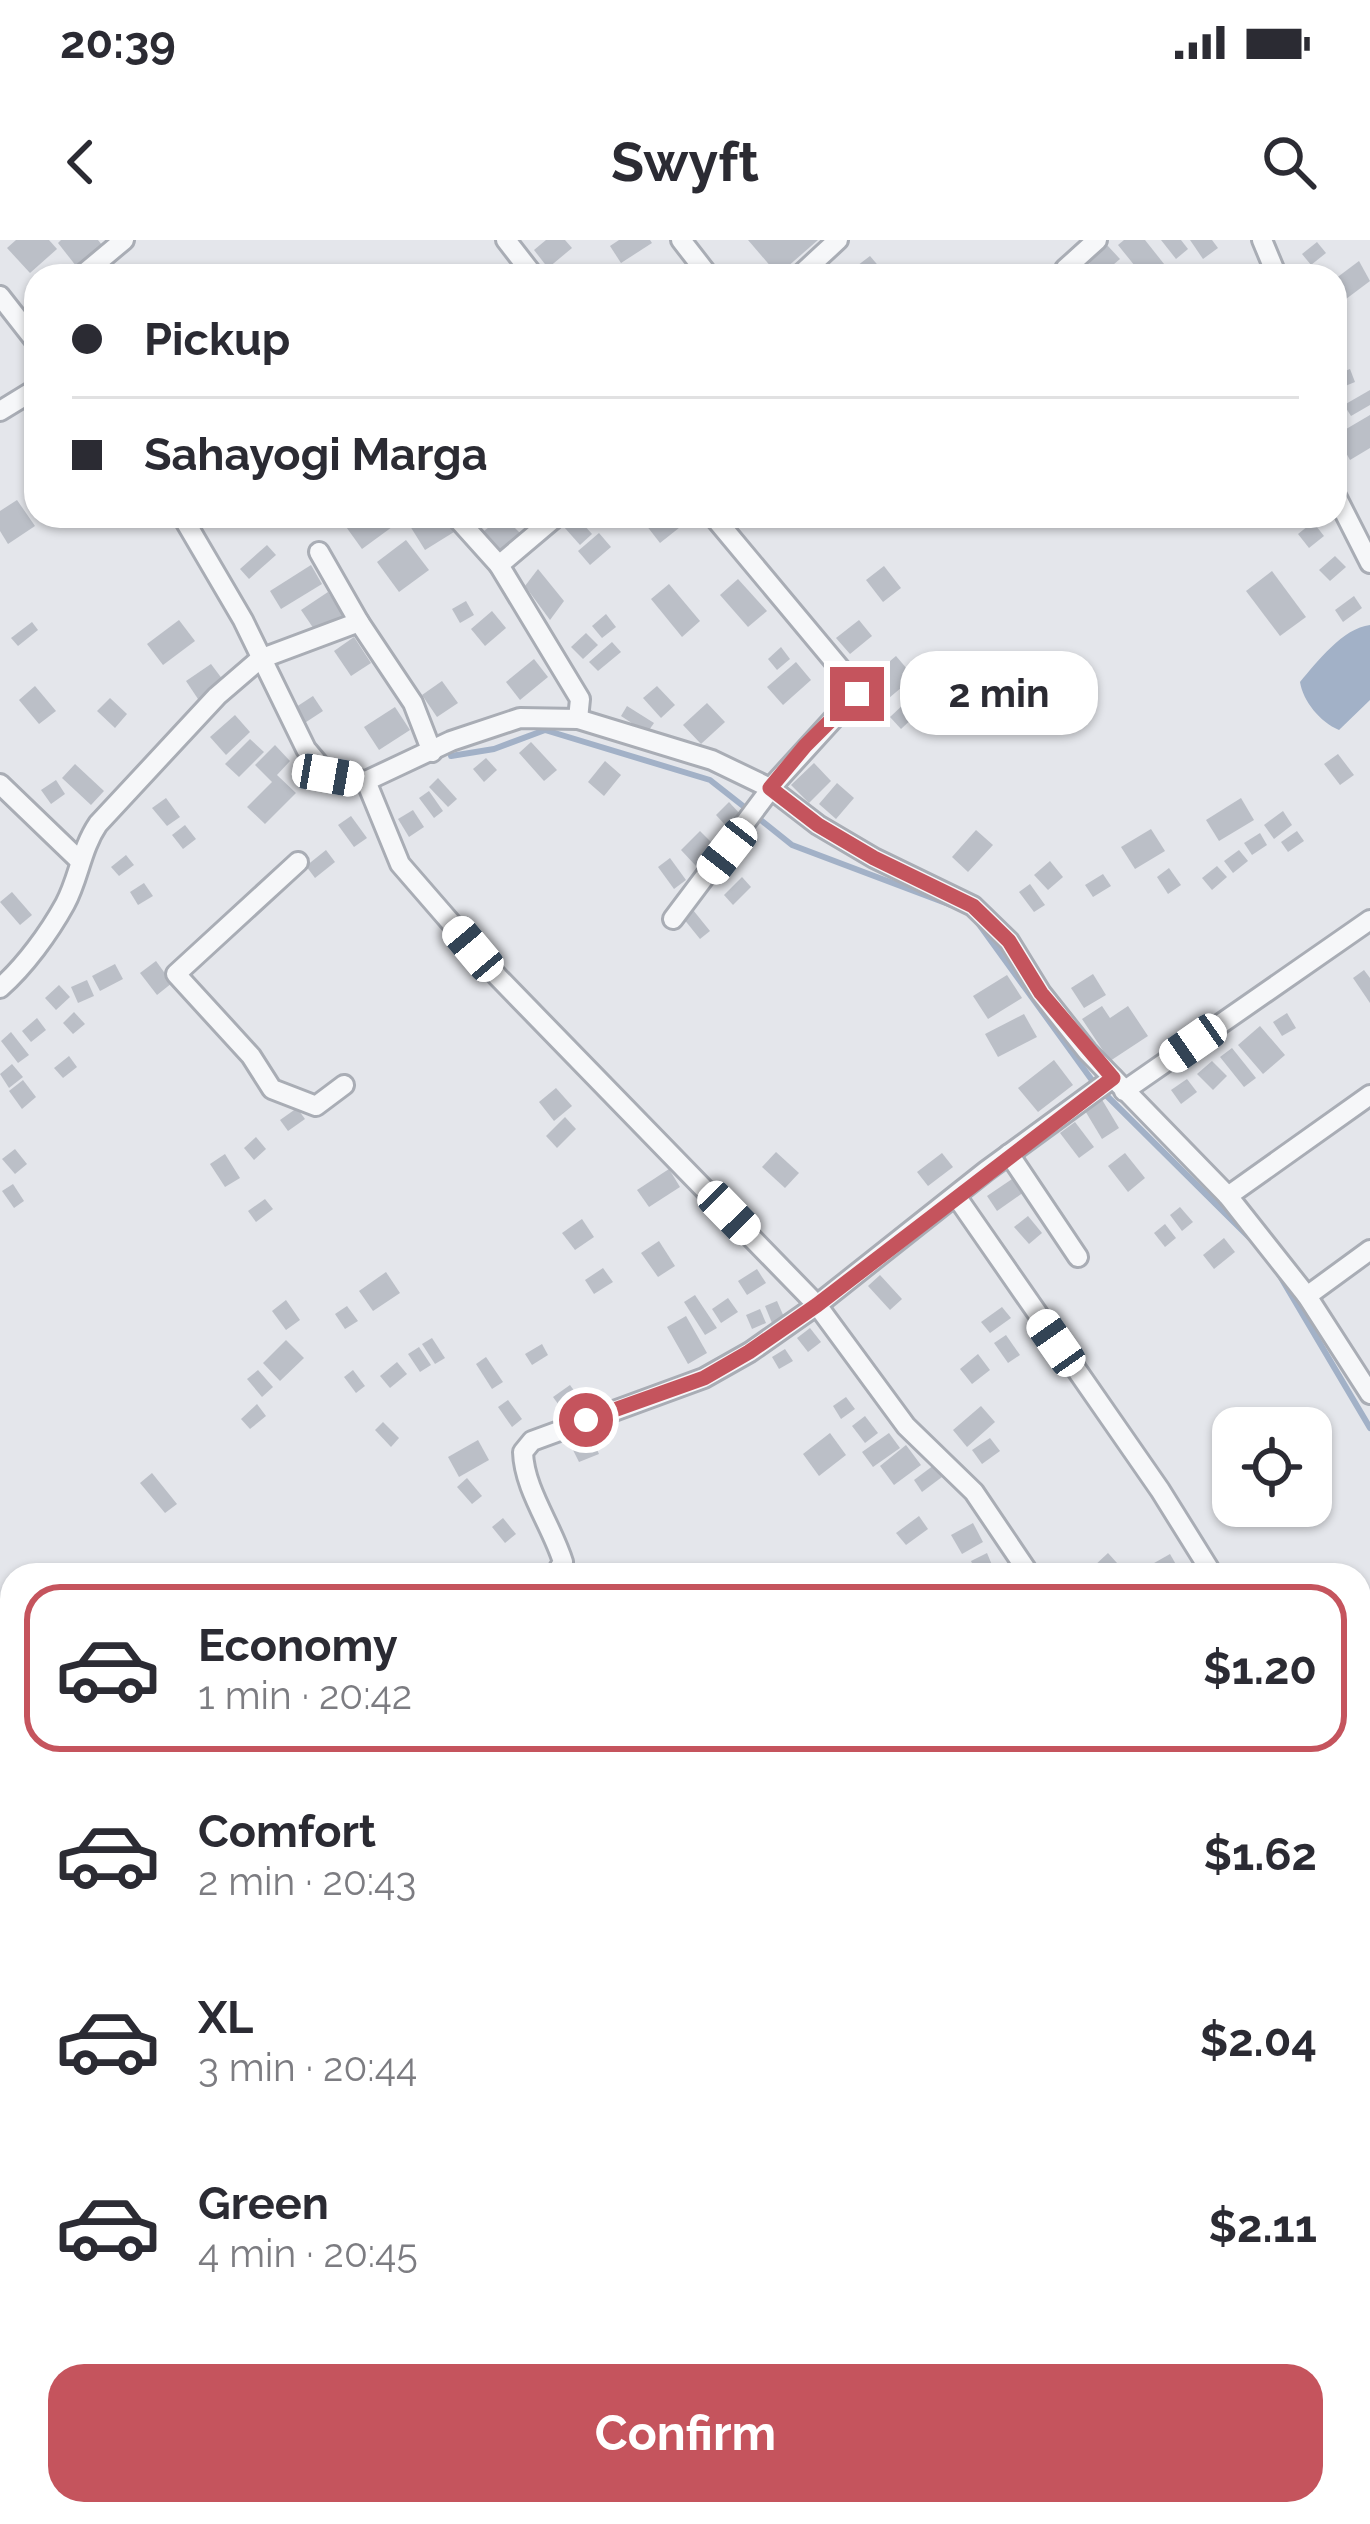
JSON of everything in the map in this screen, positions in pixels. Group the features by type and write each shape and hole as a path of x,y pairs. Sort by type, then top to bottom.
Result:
{"street":[{"path":"95,264 124,240"},
{"path":"506,240 525,264"},
{"path":"681,240 700,264"},
{"path":"812,264 838,240"},
{"path":"1070,264 1097,240"},
{"path":"0,296 24,315"},
{"path":"1347,518 1370,563"},
{"path":"189,528 244,620 306,749 328,775 366,781 520,718 578,719 712,760 770,788 818,825 874,858 973,906 1009,941 1041,993 1118,1084 1228,1196 1307,1296 1370,1394"},
{"path":"466,528 500,565 580,699 578,719"},
{"path":"500,565 542,528"},
{"path":"673,919 770,788 857,694 723,528"},
{"path":"319,553 413,703 432,752"},
{"path":"0,988 15,975 66,902 79,860 98,824 218,696 260,659 359,622"},
{"path":"366,781 400,864 484,961 817,1305 906,1426 974,1492 1022,1563"},
{"path":"0,784 79,860"},
{"path":"298,862 176,974 251,1056 272,1089 316,1106 344,1085"},
{"path":"562,1563 524,1469 523,1452 532,1441 704,1378 817,1305 1009,1154 1370,920"},
{"path":"1228,1196 1370,1095"},
{"path":"1009,1154 1078,1257"},
{"path":"956,1196 1206,1563"},
{"path":"1307,1296 1370,1250"}],"water":[{"path":"1370,625 1370,700 1339,730 1314,710 1300,682 1340,639"}],"building":[{"path":"16,240 49,240 57,249 40,264 24,266 7,248"},
{"path":"98,240 106,250 89,264 74,264 58,243"},
{"path":"546,240 565,240 572,248 553,264 545,264 534,250"},
{"path":"619,240 652,243 621,263 610,246"},
{"path":"748,240 818,240 791,264 769,264"},
{"path":"1124,240 1145,240 1164,264 1133,264 1118,245"},
{"path":"1161,240 1181,240 1188,249 1176,259"},
{"path":"1190,240 1212,240 1218,248 1203,259"},
{"path":"1317,242 1326,253 1312,264 1302,254"},
{"path":"1107,245 1120,259 1114,264 1088,262"},
{"path":"1359,261 1370,281 1347,298 1347,270"},
{"path":"1370,390 1370,405 1351,416 1347,403"},
{"path":"1370,415 1370,448 1350,460 1347,455 1347,429"},
{"path":"17,500 24,510 24,528 32,528 8,544 0,531 0,511"},
{"path":"347,528 391,528 362,549"},
{"path":"411,528 451,528 454,532 425,550"},
{"path":"515,528 523,536 502,553 484,531"},
{"path":"565,528 587,528 592,534 580,545"},
{"path":"648,528 679,528 660,543"},
{"path":"1318,528 1324,536 1309,548 1298,534"},
{"path":"599,533 611,547 590,565 578,551"},
{"path":"406,540 429,570 399,592 377,562"},
{"path":"267,545 276,555 249,579 240,569"},
{"path":"1335,556 1346,567 1330,581 1319,570"},
{"path":"311,565 322,584 281,609 270,591"},
{"path":"884,566 901,588 883,602 866,580"},
{"path":"538,569 564,601 550,620 525,586"},
{"path":"1272,571 1306,617 1280,636 1246,591"},
{"path":"738,579 767,611 748,627 720,595"},
{"path":"669,584 700,621 682,637 651,599"},
{"path":"328,592 344,617 318,635 301,610"},
{"path":"1354,596 1362,608 1343,622 1335,610"},
{"path":"466,601 474,615 460,623 452,609"},
{"path":"492,611 506,628 485,646 471,629"},
{"path":"606,614 616,627 602,638 592,626"},
{"path":"179,620 195,641 163,665 147,644"},
{"path":"859,620 872,636 850,654 836,638"},
{"path":"32,622 38,630 18,646 11,638"},
{"path":"586,633 598,645 583,659 571,647"},
{"path":"354,637 371,663 351,676 334,651"},
{"path":"612,642 621,652 598,671 589,662"},
{"path":"781,647 790,659 777,670 768,659"},
{"path":"896,656 914,677 889,698 871,677"},
{"path":"534,659 548,677 520,700 506,682"},
{"path":"796,662 811,680 783,705 767,687"},
{"path":"211,664 226,684 200,702 186,681"},
{"path":"442,681 458,703 437,717 422,695"},
{"path":"35,686 56,711 39,724 19,700"},
{"path":"657,686 675,705 661,718 643,698"},
{"path":"313,696 323,711 300,726 290,711"},
{"path":"940,697 959,715 949,726 930,708"},
{"path":"110,698 127,714 115,728 97,711"},
{"path":"707,703 725,722 701,744 683,725"},
{"path":"905,703 916,715 901,729 890,717"},
{"path":"627,706 654,723 647,733 621,716"},
{"path":"395,707 410,730 379,750 364,727"},
{"path":"235,715 250,732 226,755 210,737"},
{"path":"250,739 264,752 239,777 225,764"},
{"path":"531,742 557,770 544,781 519,753"},
{"path":"275,745 290,761 277,775 296,793 265,824 247,807 272,782 255,765"},
{"path":"1338,754 1354,775 1340,785 1324,764"},
{"path":"486,758 497,770 484,782 473,769"},
{"path":"605,761 621,775 604,796 588,782"},
{"path":"814,763 831,781 809,803 791,785"},
{"path":"75,764 104,791 91,805 62,778"},
{"path":"438,778 457,799 448,807 429,787"},
{"path":"56,780 65,794 51,804 41,790"},
{"path":"837,783 854,798 836,819 819,804"},
{"path":"429,791 443,811 434,818 419,798"},
{"path":"166,798 180,817 167,826 152,808"},
{"path":"1241,798 1254,820 1219,841 1206,820"},
{"path":"729,802 741,815 727,827 716,815"},
{"path":"413,810 424,827 409,837 398,819"},
{"path":"1283,811 1292,825 1274,839 1264,825"},
{"path":"351,816 367,838 354,847 338,825"},
{"path":"185,825 196,839 183,849 172,835"},
{"path":"1151,829 1165,851 1135,869 1121,847"},
{"path":"976,830 993,845 968,872 952,857"},
{"path":"700,831 716,847 696,866 681,850"},
{"path":"1297,831 1304,841 1288,852 1281,842"},
{"path":"1260,833 1267,845 1252,855 1244,843"},
{"path":"326,850 335,862 315,878 306,866"},
{"path":"1239,850 1248,861 1233,873 1224,861"},
{"path":"126,855 134,865 119,876 111,867"},
{"path":"670,858 686,880 674,889 658,867"},
{"path":"1050,861 1063,877 1048,890 1034,875"},
{"path":"1217,866 1227,877 1212,890 1202,878"},
{"path":"1169,868 1181,885 1168,894 1157,877"},
{"path":"1103,874 1111,886 1093,897 1085,885"},
{"path":"742,877 751,887 733,905 724,895"},
{"path":"144,883 153,896 138,905 130,892"},
{"path":"1030,884 1045,905 1034,912 1019,892"},
{"path":"12,892 32,915 20,925 0,902"},
{"path":"693,910 710,931 700,939 683,918"},
{"path":"156,961 172,983 157,995 140,973"},
{"path":"115,964 123,979 100,991 92,976"},
{"path":"1364,970 1370,978 1370,1003 1353,978"},
{"path":"1093,974 1106,995 1084,1008 1071,988"},
{"path":"1007,975 1022,998 988,1019 973,996"},
{"path":"87,980 94,996 78,1003 71,987"},
{"path":"59,985 70,997 56,1010 45,998"},
{"path":"1102,1006 1110,1018 1128,1006 1148,1036 1110,1061 1082,1019"},
{"path":"74,1012 85,1024 73,1034 63,1023"},
{"path":"1287,1013 1296,1028 1282,1036 1273,1022"},
{"path":"1024,1014 1037,1037 998,1057 985,1034"},
{"path":"37,1018 46,1030 31,1042 22,1031"},
{"path":"1260,1026 1285,1055 1263,1074 1238,1045"},
{"path":"11,1032 29,1055 18,1063 1,1041"},
{"path":"1232,1048 1256,1078 1244,1087 1220,1057"},
{"path":"69,1056 77,1067 63,1078 54,1068"},
{"path":"1054,1060 1073,1085 1038,1112 1018,1088"},
{"path":"1212,1061 1227,1076 1213,1090 1197,1074"},
{"path":"12,1064 23,1077 9,1088 0,1074"},
{"path":"1187,1079 1197,1092 1181,1104 1171,1090"},
{"path":"23,1080 36,1097 22,1109 9,1091"},
{"path":"556,1088 572,1106 554,1121 539,1102"},
{"path":"1101,1098 1119,1128 1102,1139 1084,1109"},
{"path":"297,1108 305,1119 288,1131 280,1120"},
{"path":"565,1117 576,1129 557,1148 546,1136"},
{"path":"1075,1122 1094,1147 1079,1158 1060,1133"},
{"path":"256,1137 266,1149 254,1160 244,1148"},
{"path":"15,1149 27,1164 15,1174 2,1159"},
{"path":"776,1152 799,1173 785,1188 762,1167"},
{"path":"942,1153 953,1167 928,1186 917,1172"},
{"path":"1125,1153 1145,1178 1128,1192 1108,1166"},
{"path":"225,1154 240,1178 225,1187 210,1164"},
{"path":"669,1169 680,1187 649,1207 637,1190"},
{"path":"1015,1177 1024,1192 997,1211 987,1196"},
{"path":"13,1184 24,1201 14,1208 2,1191"},
{"path":"265,1199 273,1209 256,1222 248,1211"},
{"path":"1180,1207 1193,1222 1182,1231 1170,1215"},
{"path":"1028,1216 1042,1233 1029,1244 1014,1227"},
{"path":"582,1219 594,1237 575,1250 562,1233"},
{"path":"1165,1224 1176,1238 1165,1247 1154,1233"},
{"path":"1224,1238 1235,1252 1214,1269 1203,1255"},
{"path":"659,1241 675,1266 658,1277 641,1253"},
{"path":"603,1268 613,1282 594,1294 585,1280"},
{"path":"757,1269 766,1283 747,1295 738,1281"},
{"path":"386,1272 400,1293 373,1311 359,1291"},
{"path":"880,1275 902,1299 890,1310 868,1286"},
{"path":"695,1295 717,1328 705,1335 684,1302"},
{"path":"728,1298 738,1312 721,1323 712,1309"},
{"path":"286,1300 300,1320 286,1330 272,1311"},
{"path":"777,1301 784,1317 772,1323 765,1306"},
{"path":"347,1306 358,1321 345,1329 335,1314"},
{"path":"1002,1307 1011,1318 990,1333 981,1322"},
{"path":"760,1309 766,1323 752,1329 746,1315"},
{"path":"686,1316 707,1353 688,1364 667,1327"},
{"path":"810,1328 821,1342 808,1352 797,1338"},
{"path":"1006,1335 1020,1355 1008,1363 994,1343"},
{"path":"432,1338 445,1358 435,1364 422,1344"},
{"path":"286,1340 304,1358 280,1381 263,1363"},
{"path":"542,1344 548,1355 532,1365 525,1354"},
{"path":"419,1347 431,1365 420,1372 408,1354"},
{"path":"785,1349 793,1361 779,1369 772,1357"},
{"path":"978,1354 990,1370 972,1384 960,1369"},
{"path":"486,1357 503,1382 492,1389 476,1364"},
{"path":"397,1362 407,1374 390,1388 380,1376"},
{"path":"258,1370 273,1387 262,1397 247,1379"},
{"path":"353,1370 365,1386 356,1393 344,1377"},
{"path":"570,1385 581,1400 564,1412 553,1397"},
{"path":"846,1397 855,1409 841,1419 833,1406"},
{"path":"508,1400 522,1419 512,1427 498,1407"},
{"path":"257,1404 266,1416 250,1429 241,1419"},
{"path":"981,1406 995,1422 967,1447 953,1430"},
{"path":"865,1416 878,1433 865,1443 852,1426"},
{"path":"383,1422 399,1438 391,1447 375,1430"},
{"path":"830,1433 846,1455 819,1476 803,1454"},
{"path":"889,1433 900,1448 873,1467 862,1452"},
{"path":"990,1438 1000,1451 982,1464 972,1450"},
{"path":"478,1440 489,1460 459,1477 448,1457"},
{"path":"593,1441 599,1454 579,1462 573,1450"},
{"path":"906,1445 921,1465 894,1485 880,1466"},
{"path":"934,1465 942,1477 922,1492 914,1480"},
{"path":"152,1473 177,1504 165,1513 140,1483"},
{"path":"467,1478 482,1496 472,1504 457,1487"},
{"path":"919,1516 928,1529 906,1545 896,1533"},
{"path":"503,1518 516,1534 505,1543 492,1527"},
{"path":"973,1523 983,1542 962,1554 951,1535"},
{"path":"987,1553 991,1563 972,1563"},
{"path":"1108,1553 1117,1563 1097,1563"},
{"path":"1170,1554 1175,1563 1154,1563"}],"waterway":[{"path":"451,756 494,749 545,730 710,780 752,813"},
{"path":"762,821 792,845 951,905"},
{"path":"973,916 1094,1083"},
{"path":"1106,1095 1254,1242"},
{"path":"1277,1271 1370,1428"}],"route":[{"path":"586,1420 704,1378 749,1352 1113,1078 1041,993 1009,941 973,906 874,858 818,825 770,788 857,694"}]}
